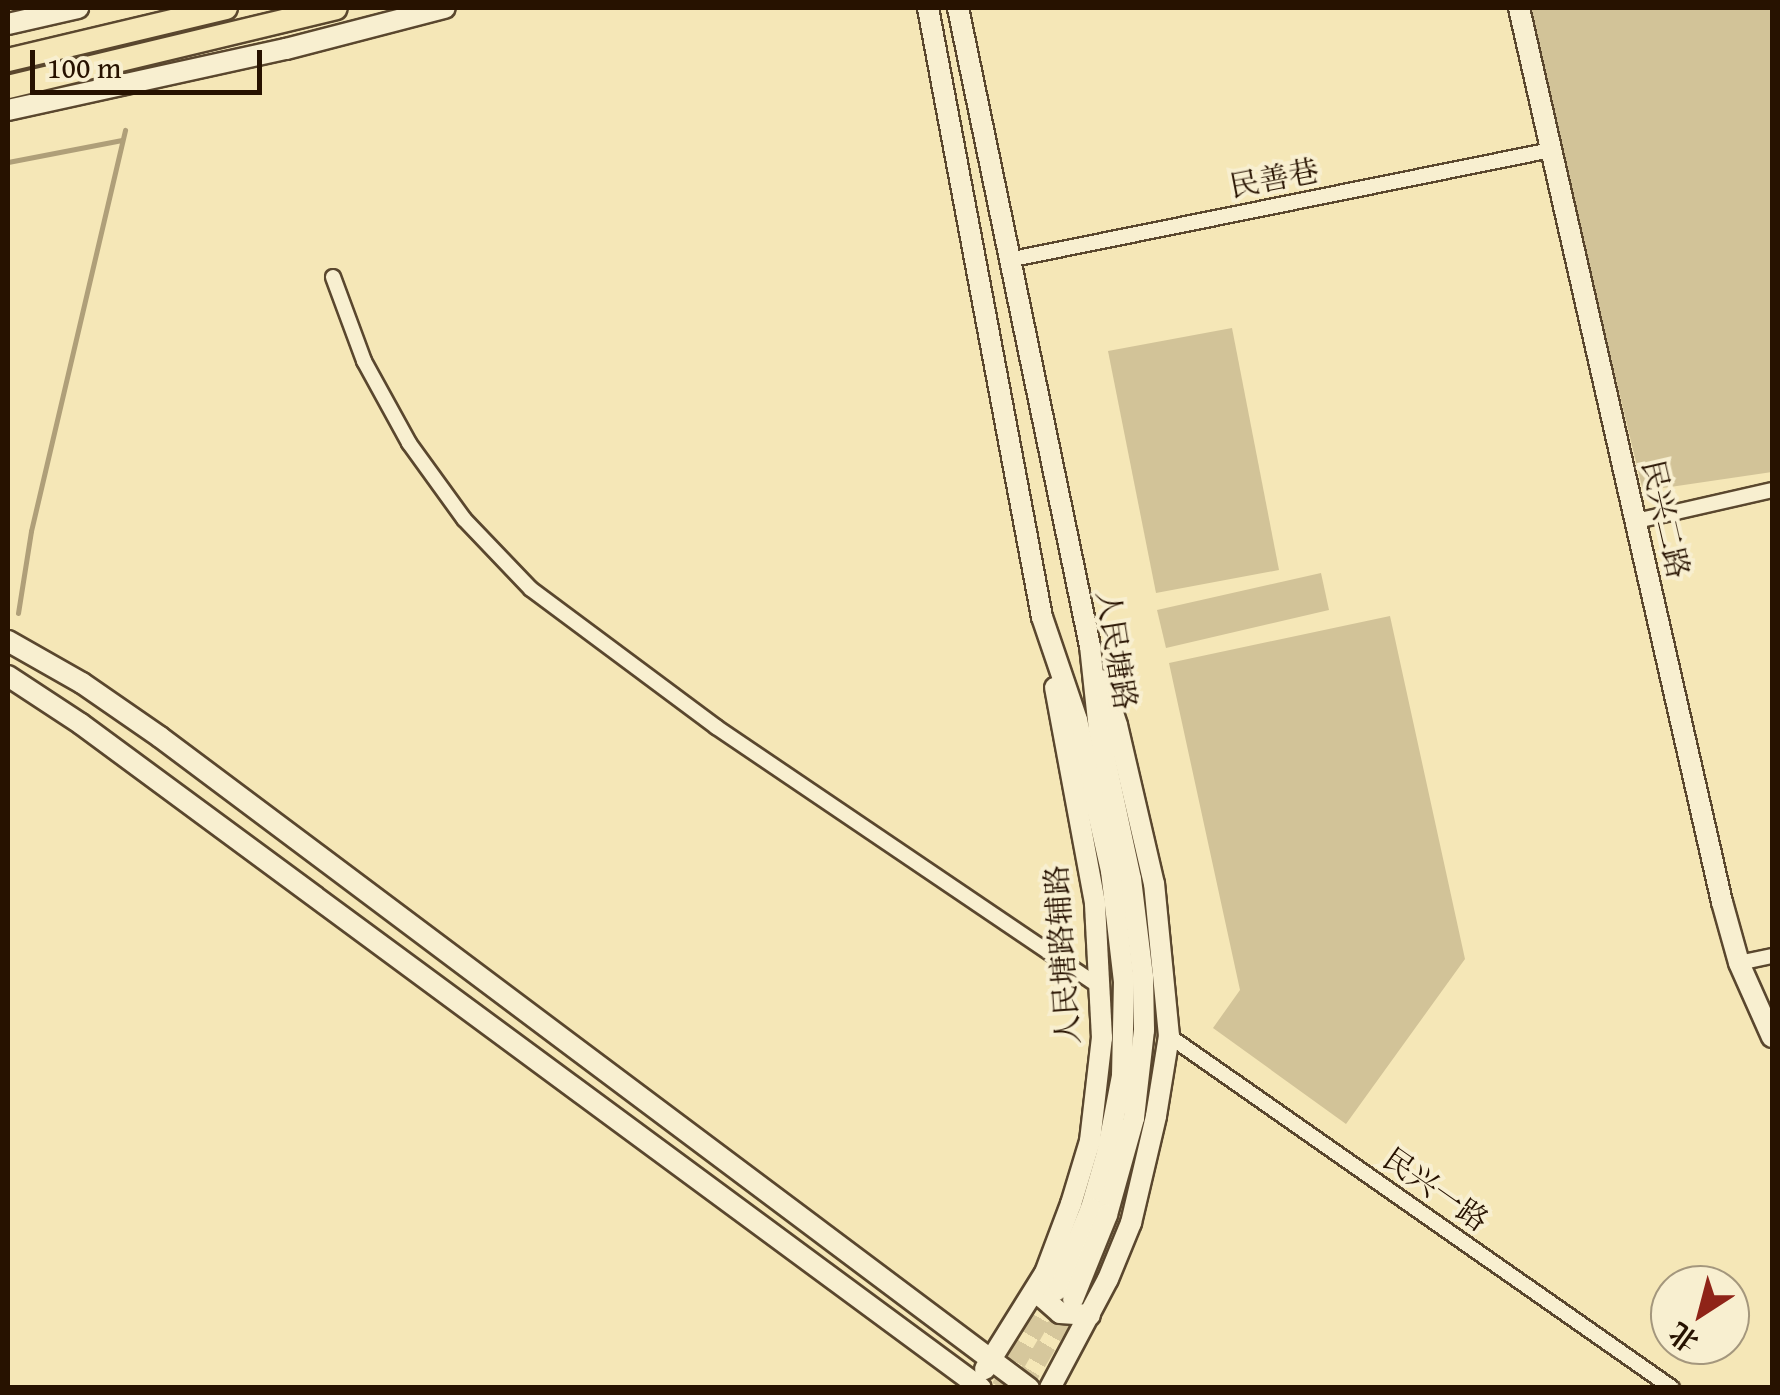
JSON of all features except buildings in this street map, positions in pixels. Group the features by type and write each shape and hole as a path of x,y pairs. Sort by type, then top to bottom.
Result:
{"main road":[{"path":"8,60 226,8"},
{"path":"8,86 336,8"}],"street":[{"path":"8,24 78,8"},
{"path":"8,110 286,49 446,8"},
{"name":"人民塘路","path":"928,8 1042,617 1077,720 1110,871 1125,1028 1122,1076 1107,1153 1091,1208 1056,1292"},
{"name":"人民塘路","path":"958,8 1090,646 1099,730 1131,880 1143,977 1139,1085 1125,1154 1097,1244 1056,1292"},
{"name":"民兴二路","path":"1519,8 1738,963 1772,1037"},
{"name":"民善巷","path":"1008,260 1552,150"},
{"path":"333,277 364,360 409,443 464,519 530,589 716,727 1100,987"},
{"path":"1636,521 1772,490"},
{"name":"人民塘路辅路","path":"978,1385 992,1360 1056,1292 1071,1204 1090,1140 1102,1038 1095,902 1042,617"},
{"path":"8,640 82,683 160,737 1029,1388"},
{"path":"1050,1388 1090,1315 1131,1223 1156,1116 1169,1036 1154,884 1117,724 1090,646"},
{"path":"8,676 81,724 978,1385"},
{"path":"1738,963 1772,956"},
{"name":"民兴一路","path":"1169,1036 1672,1388"},
{"path":"1056,1292 1042,1298 1060,1313 1090,1315"}],"shaded area":[{"path":"1526,8 1772,8 1772,472 1643,491"},
{"path":"1232,328 1279,570 1156,593 1108,351"},
{"path":"1321,573 1329,610 1166,648 1157,610"},
{"path":"1390,616 1465,959 1346,1124 1213,1028 1240,990 1169,663"}],"waterway":[{"path":"18,613 31,531 125,130"},
{"path":"8,162 122,140"}],"tunnel":[{"path":"1001,1388 1056,1292"},
{"path":"1021,1388 1071,1303"}]}
